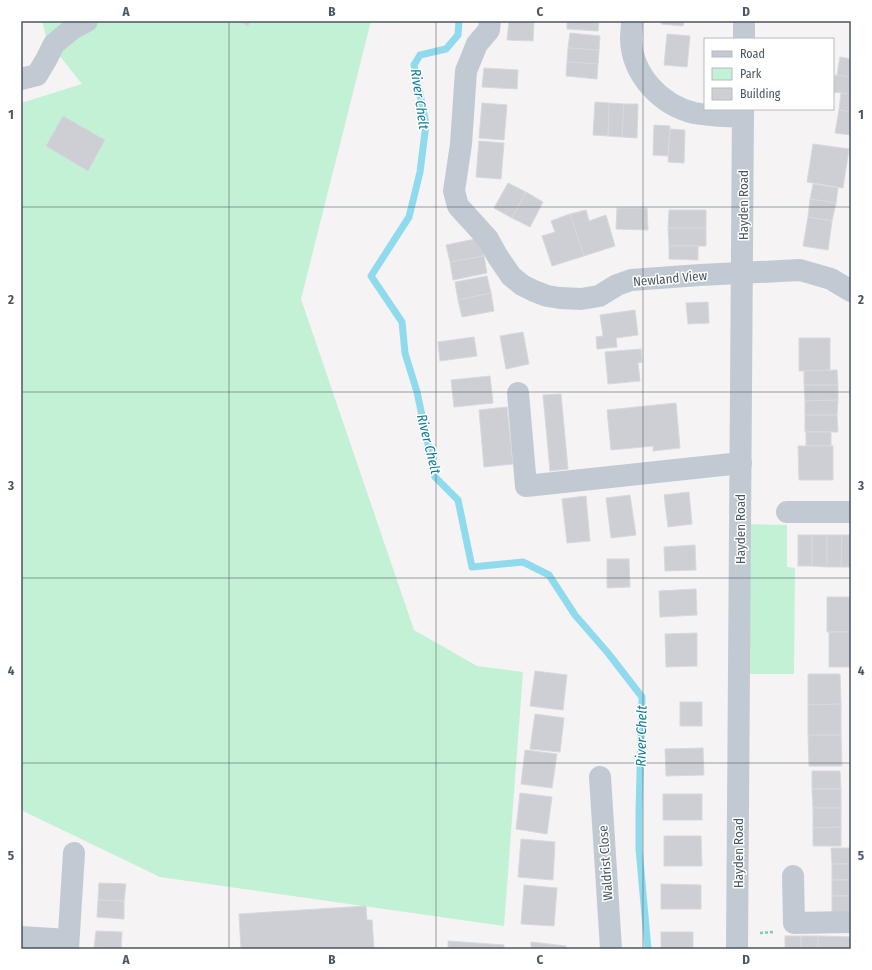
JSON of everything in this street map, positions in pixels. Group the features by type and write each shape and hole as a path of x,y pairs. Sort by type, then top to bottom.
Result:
{"street":[{"path":"21,79 37,75 54,44 72,29 87,21"},
{"name":"Newland View","path":"490,21 489,30 478,44 466,71 461,144 454,191 458,206 488,238 498,257 511,276 522,285 547,296 581,299 599,296 617,285 631,280 800,270 831,279 851,291"},
{"path":"632,21 631,39 636,63 641,74 651,88 664,100 679,108 695,113 743,113"},
{"path":"744,21 744,38"},
{"name":"Hayden Road","path":"737,941 743,113"},
{"path":"518,393 526,486 741,463"},
{"path":"787,512 851,512"},
{"name":"Waldrist Close","path":"600,776 611,949"},
{"path":"21,937 68,944 74,853"},
{"path":"794,876 794,923 851,922"}],"path":[{"path":"737,941 794,931 794,923"}],"green space":[{"path":"42,21 371,21 301,299 414,630 477,666 523,672 504,926 160,877 21,810 21,103 82,84 47,40"},
{"path":"741,524 787,525 787,567 795,568 794,674 739,674"}],"building":[{"path":"238,21 251,21 248,26"},
{"path":"509,21 534,21 533,41 507,40"},
{"path":"567,21 599,21 598,31 567,29"},
{"path":"661,21 684,21 683,26 661,24"},
{"path":"570,33 600,36 599,50 568,48"},
{"path":"667,34 690,36 687,67 664,65"},
{"path":"568,48 599,50 598,64 567,62"},
{"path":"840,57 851,59 851,77 837,75"},
{"path":"567,62 598,64 597,79 566,76"},
{"path":"484,68 518,70 517,89 482,87"},
{"path":"835,75 851,77 851,94 834,92"},
{"path":"841,93 851,94 851,112 839,110"},
{"path":"595,102 609,103 608,136 593,135"},
{"path":"482,103 507,105 504,140 479,138"},
{"path":"609,103 624,104 622,137 608,136"},
{"path":"624,104 638,104 637,138 622,137"},
{"path":"839,110 851,112 851,135 835,133"},
{"path":"63,116 105,140 88,171 46,146"},
{"path":"654,125 670,126 668,156 653,155"},
{"path":"670,129 685,130 684,163 668,162"},
{"path":"479,141 504,143 501,179 476,177"},
{"path":"813,144 849,149 843,188 807,182"},
{"path":"508,183 526,192 512,218 494,208"},
{"path":"813,184 838,188 836,203 810,199"},
{"path":"526,192 543,202 530,227 512,218"},
{"path":"810,199 836,203 832,221 808,217"},
{"path":"617,208 647,208 648,230 616,229"},
{"path":"586,210 589,221 606,215 615,246 584,256 570,214"},
{"path":"669,210 706,210 706,228 668,228"},
{"path":"570,214 584,256 552,266 542,236 555,232 551,221"},
{"path":"808,217 832,221 828,250 803,246"},
{"path":"668,228 706,228 706,246 669,246"},
{"path":"480,238 484,256 450,262 446,245"},
{"path":"669,246 698,246 698,260 669,259"},
{"path":"484,256 487,273 453,280 450,262"},
{"path":"487,276 491,293 458,300 455,282"},
{"path":"491,293 494,311 462,317 458,300"},
{"path":"708,302 709,323 688,324 686,303"},
{"path":"635,310 638,335 616,338 617,347 597,349 596,337 603,336 600,315"},
{"path":"523,332 529,364 506,369 500,336"},
{"path":"474,337 477,356 440,361 438,342"},
{"path":"799,338 830,338 830,370 799,371"},
{"path":"641,349 642,362 638,363 640,381 608,384 605,352"},
{"path":"837,370 838,385 804,385 804,371"},
{"path":"490,376 493,403 454,407 451,380"},
{"path":"804,385 838,385 838,400 805,401"},
{"path":"561,394 568,469 550,471 543,395"},
{"path":"838,400 837,415 805,415 805,401"},
{"path":"676,403 680,448 653,451 653,446 611,450 607,410"},
{"path":"507,407 513,464 484,467 479,410"},
{"path":"805,415 837,415 838,432 805,432"},
{"path":"806,432 831,432 831,446 806,446"},
{"path":"798,446 833,446 833,480 799,480"},
{"path":"689,492 692,524 668,527 664,495"},
{"path":"630,495 636,535 611,538 606,498"},
{"path":"586,496 590,541 567,543 562,499"},
{"path":"798,535 812,535 812,566 798,566"},
{"path":"812,535 827,535 827,567 812,566"},
{"path":"827,535 842,535 841,567 827,567"},
{"path":"842,535 851,535 851,567 841,567"},
{"path":"695,545 696,570 665,571 664,547"},
{"path":"607,559 629,559 630,587 607,588"},
{"path":"696,589 697,615 660,617 659,591"},
{"path":"827,597 851,597 851,632 827,632"},
{"path":"829,632 851,632 851,667 829,667"},
{"path":"697,633 697,666 666,667 665,634"},
{"path":"535,671 567,675 563,710 530,706"},
{"path":"808,674 840,674 841,704 808,705"},
{"path":"680,702 702,702 702,726 680,726"},
{"path":"841,704 841,735 808,735 808,705"},
{"path":"535,714 564,718 560,752 530,749"},
{"path":"808,735 841,735 842,766 809,766"},
{"path":"703,748 704,775 666,776 665,749"},
{"path":"525,750 557,754 552,788 521,784"},
{"path":"812,771 840,771 841,789 812,789"},
{"path":"812,789 841,789 841,808 813,808"},
{"path":"520,793 552,797 547,834 516,829"},
{"path":"663,794 702,794 702,820 663,820"},
{"path":"813,808 841,808 841,827 813,828"},
{"path":"841,827 841,846 813,846 813,828"},
{"path":"664,836 701,836 702,866 664,866"},
{"path":"521,839 555,842 553,880 518,877"},
{"path":"831,848 851,848 851,864 832,864"},
{"path":"832,864 851,864 851,880 832,880"},
{"path":"832,880 851,880 851,896 832,896"},
{"path":"99,883 126,884 124,901 98,900"},
{"path":"661,884 701,885 701,909 661,909"},
{"path":"524,885 557,888 554,926 521,924"},
{"path":"832,896 851,896 851,912 832,912"},
{"path":"98,900 124,901 124,919 97,917"},
{"path":"366,906 367,920 372,920 374,949 241,949 239,914"},
{"path":"96,931 122,932 121,949 94,948"},
{"path":"661,932 693,932 693,949 661,949"},
{"path":"785,936 801,936 801,949 785,949"},
{"path":"801,936 818,936 818,949 801,949"},
{"path":"818,936 851,937 851,949 818,949"},
{"path":"448,941 504,945 504,949 448,949"},
{"path":"531,942 566,946 566,949 531,949"}],"waterway":[{"name":"River Chelt","path":"459,21 458,35 446,49 420,55 414,65 426,124 420,172 409,217 371,276 402,322 405,353 417,392 435,477 458,500 472,567 523,562 549,575 575,615 608,653 642,697 639,849 648,949"}]}
